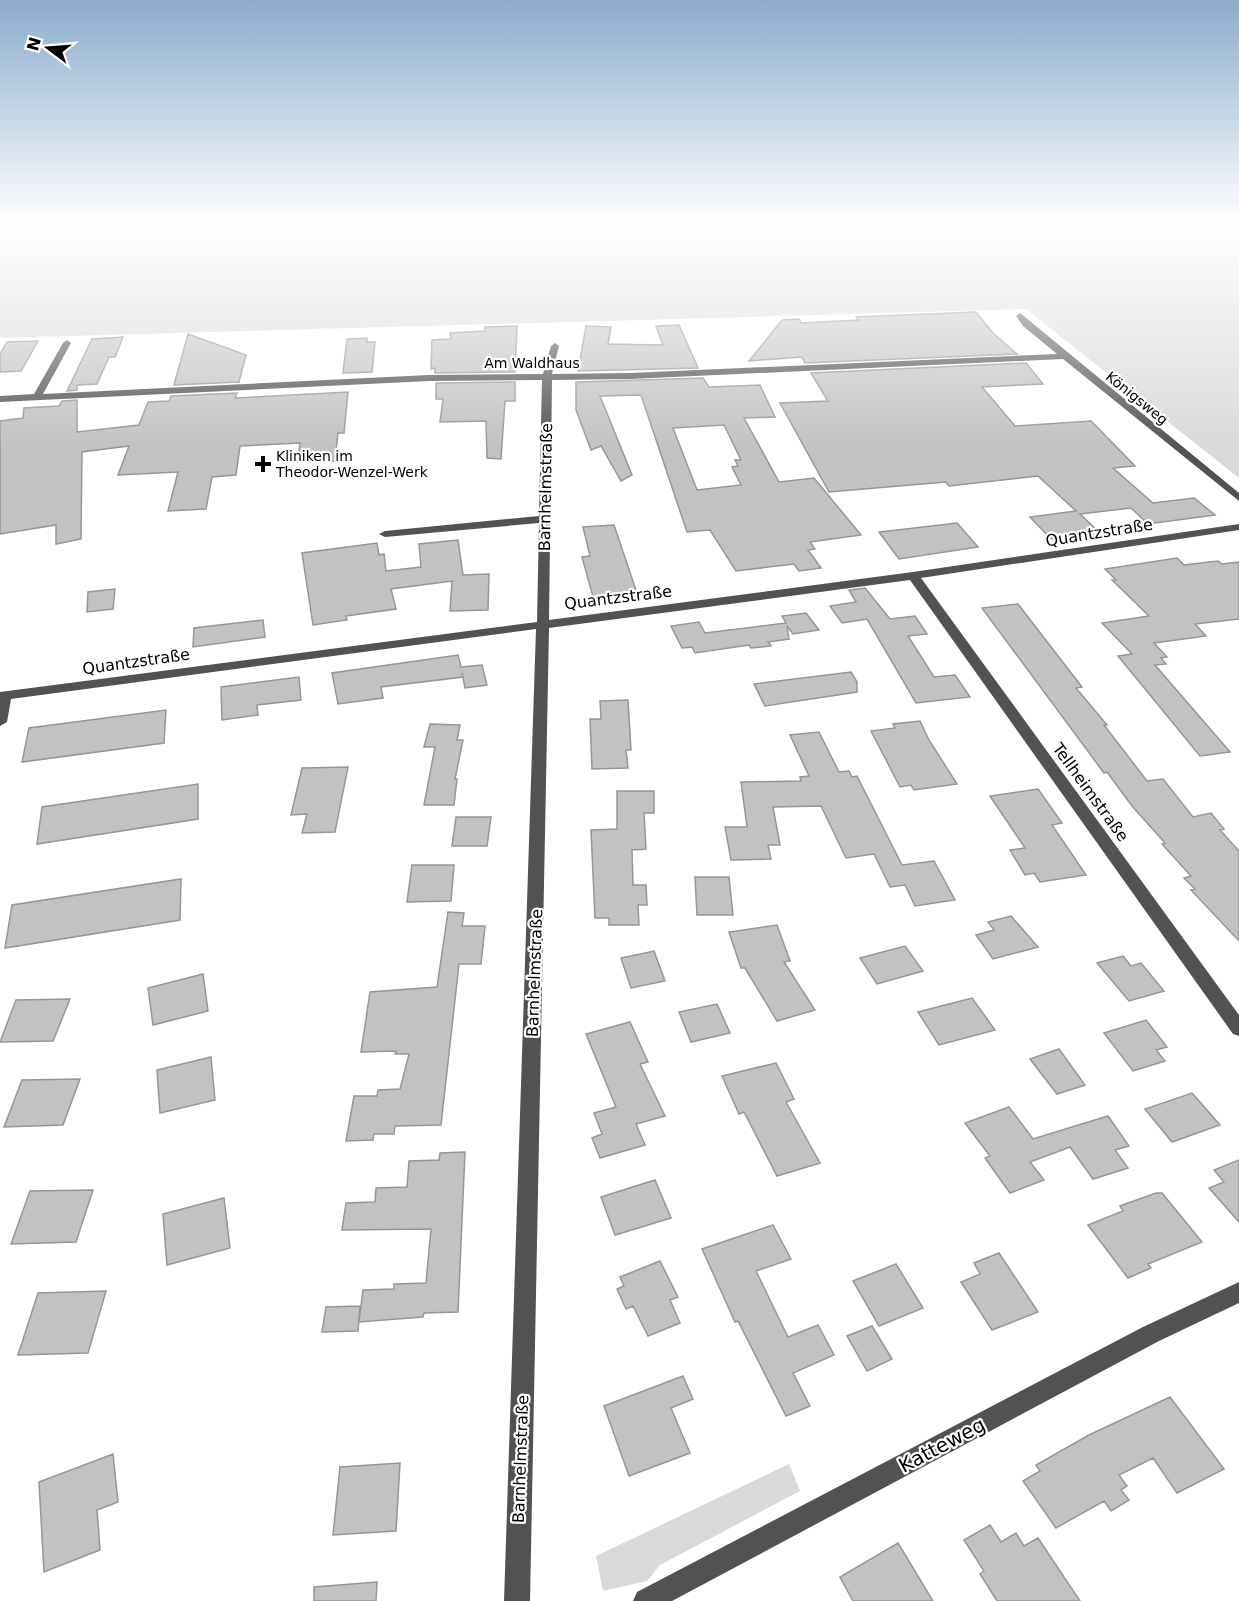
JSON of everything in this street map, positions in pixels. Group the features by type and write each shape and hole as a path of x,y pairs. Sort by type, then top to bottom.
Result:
{"street":[{"name":"Königsweg","path":"1020,316 1026,324 1064,356 1239,498"},
{"path":"37,397 67,343"},
{"name":"Barnhelmstraße","path":"517,1601 543,623 547,376 555,346"},
{"name":"Am Waldhaus","path":"0,399 489,376 630,376 1064,356"},
{"path":"377,381 376,390 383,392"},
{"path":"386,534 545,519"},
{"name":"Quantzstraße","path":"3,695 912,576 1239,527"},
{"name":"Tellheimstraße","path":"912,576 1239,1029"},
{"path":"0,722 3,695"},
{"name":"Katteweg","path":"646,1601 1151,1334 1239,1292"}],"shaded area":[{"path":"0,299 1239,299 1239,478 1026,309 0,338"},
{"path":"789,1464 800,1491 660,1565 647,1581 603,1591 596,1556"}],"building":[{"path":"976,312 993,333 1017,354 805,363 802,357 749,361 782,320 799,319 801,323 859,320 856,317"},
{"path":"679,325 698,368 578,371 586,326 611,327 608,344 663,345 656,326"},
{"path":"517,326 515,372 435,373 435,368 431,369 432,340 451,339 450,333 485,331 485,327"},
{"path":"188,334 246,355 239,382 174,385"},
{"path":"123,337 115,357 109,357 97,384 77,385 77,390 67,391 92,339"},
{"path":"367,338 367,342 375,342 372,372 343,373 347,339"},
{"path":"38,341 21,371 0,372 0,354 7,342"},
{"path":"1026,363 1043,384 982,387 1015,426 1091,421 1135,466 1113,468 1153,503 1194,498 1215,515 1148,524 1131,508 1080,514 1100,533 1051,539 1030,517 1076,511 1038,476 949,486 946,482 829,492 780,403 828,401 811,373"},
{"path":"703,378 709,387 760,385 775,417 744,418 779,482 814,478 861,535 810,542 815,549 808,550 821,568 799,571 794,564 736,571 710,530 687,532 641,395 600,396 632,475 621,481 601,446 591,450 576,410 576,382","holes":["724,425 741,460 735,460 738,466 732,467 741,485 697,490 673,428"]},
{"path":"515,382 515,401 505,401 501,459 487,458 486,421 440,422 443,399 436,399 436,383"},
{"path":"348,392 344,433 338,433 335,461 298,462 300,443 240,446 236,475 212,477 206,509 168,511 178,472 118,475 129,446 82,452 81,539 56,544 56,525 0,534 0,421 23,418 24,408 59,406 62,401 77,400 77,432 139,425 148,402 169,401 171,396 237,393 235,398"},
{"path":"957,523 978,547 899,559 879,532"},
{"path":"614,525 637,593 593,597 582,557 590,556 583,527"},
{"path":"458,540 463,575 489,574 488,610 450,611 452,581 391,589 396,609 346,616 347,620 313,625 302,553 377,543 379,555 384,554 386,571 421,567 419,544"},
{"path":"1177,558 1184,565 1218,561 1222,564 1239,562 1239,619 1195,624 1206,636 1154,643 1167,657 1161,658 1166,664 1155,665 1230,752 1200,756 1118,656 1132,654 1102,623 1149,616 1112,580 1116,580 1105,569"},
{"path":"865,588 890,619 915,616 927,634 908,636 934,677 955,675 970,697 916,703 867,619 842,623 830,606 856,602 849,590"},
{"path":"115,589 113,609 87,612 88,592"},
{"path":"1018,604 1082,687 1076,688 1107,725 1104,725 1147,781 1163,779 1193,817 1211,813 1224,829 1220,830 1239,851 1239,941 1191,890 1195,889 1184,878 1191,876 1162,844 1165,843 1132,806 1107,772 1104,773 982,608"},
{"path":"806,613 819,630 793,634 787,626 789,639 768,642 771,646 751,648 749,645 695,653 692,647 682,648 671,626 699,622 705,633 786,623 782,616"},
{"path":"263,620 265,637 193,647 194,628"},
{"path":"458,655 461,667 482,665 487,685 465,688 463,677 381,687 383,698 338,704 332,673"},
{"path":"851,672 857,682 857,692 765,706 754,684"},
{"path":"299,677 301,700 257,705 258,715 222,720 221,687"},
{"path":"628,700 631,750 626,750 628,768 592,769 590,719 601,719 600,701"},
{"path":"166,710 164,743 22,762 29,728"},
{"path":"920,721 929,740 957,784 914,790 911,785 900,787 871,731 895,728 893,724"},
{"path":"430,724 460,725 457,740 463,740 455,779 457,779 454,805 424,805 435,747 424,747"},
{"path":"819,732 839,772 849,771 852,777 857,776 902,865 934,861 955,900 915,906 905,885 890,887 874,854 846,858 821,806 773,807 780,845 768,845 771,859 731,860 725,827 747,827 741,782 801,781 800,777 809,776 790,735"},
{"path":"348,767 335,832 302,833 307,814 291,815 302,768"},
{"path":"198,784 198,819 37,844 42,807"},
{"path":"1038,789 1062,823 1052,825 1086,875 1040,882 1034,873 1025,875 1010,850 1025,848 990,796"},
{"path":"617,791 654,791 654,813 644,813 646,849 632,850 633,885 646,885 647,905 638,905 639,925 609,925 609,918 595,918 591,830 617,829"},
{"path":"456,817 491,817 487,846 452,846"},
{"path":"412,865 454,865 451,901 407,902"},
{"path":"695,877 729,877 733,915 697,915"},
{"path":"181,879 180,920 5,948 12,905"},
{"path":"448,912 464,913 462,926 485,926 481,964 459,964 441,1125 395,1126 394,1134 374,1134 373,1140 346,1141 354,1096 377,1096 378,1090 400,1089 409,1054 395,1054 396,1051 361,1052 370,992 437,987"},
{"path":"1011,916 1038,947 993,959 976,935 994,930 988,922"},
{"path":"777,925 790,961 784,962 815,1010 777,1021 745,968 741,968 729,932"},
{"path":"905,946 923,971 877,984 860,958"},
{"path":"654,951 665,981 631,988 621,958"},
{"path":"1123,956 1131,966 1141,963 1164,991 1129,1001 1097,963"},
{"path":"203,974 208,1011 153,1025 148,988"},
{"path":"972,998 995,1030 939,1045 918,1012"},
{"path":"70,999 53,1041 0,1042 16,1000"},
{"path":"717,1004 730,1033 691,1042 679,1012"},
{"path":"1146,1020 1167,1047 1156,1050 1165,1061 1133,1071 1104,1033"},
{"path":"630,1022 648,1062 640,1064 665,1116 636,1124 645,1145 600,1158 592,1138 602,1134 594,1113 616,1107 586,1034"},
{"path":"1059,1049 1085,1085 1057,1094 1030,1059"},
{"path":"211,1057 215,1100 160,1113 157,1070"},
{"path":"776,1063 794,1099 786,1102 820,1163 777,1176 744,1112 739,1114 722,1076"},
{"path":"80,1079 63,1125 4,1127 22,1080"},
{"path":"1192,1093 1220,1125 1172,1142 1145,1109"},
{"path":"1009,1107 1033,1139 1108,1116 1129,1146 1115,1150 1128,1168 1093,1179 1070,1147 1030,1162 1044,1180 1010,1193 985,1158 990,1156 965,1123"},
{"path":"465,1152 458,1312 424,1313 423,1317 359,1322 363,1290 394,1289 394,1284 426,1283 431,1229 342,1230 346,1203 375,1202 376,1188 407,1187 409,1161 439,1160 440,1153"},
{"path":"1239,1160 1239,1222 1209,1188 1224,1182 1214,1170"},
{"path":"655,1180 671,1218 615,1235 601,1197"},
{"path":"93,1190 76,1242 11,1244 30,1191"},
{"path":"1162,1193 1202,1242 1148,1264 1151,1268 1128,1278 1088,1225 1123,1211 1120,1206"},
{"path":"224,1198 230,1248 167,1265 163,1214"},
{"path":"773,1225 791,1259 756,1271 788,1337 818,1325 834,1355 793,1373 810,1406 786,1416 738,1321 735,1322 702,1249"},
{"path":"999,1253 1038,1312 992,1330 961,1282 980,1274 974,1263"},
{"path":"660,1261 678,1297 670,1300 680,1323 648,1336 633,1306 626,1309 617,1289 624,1286 620,1277"},
{"path":"896,1264 923,1308 879,1326 853,1281"},
{"path":"106,1291 88,1353 18,1355 38,1293"},
{"path":"360,1306 358,1331 322,1332 326,1307"},
{"path":"872,1326 892,1359 867,1371 847,1336"},
{"path":"683,1376 693,1399 671,1408 690,1453 629,1476 604,1406"},
{"path":"1170,1397 1224,1469 1177,1493 1153,1458 1119,1475 1127,1486 1121,1490 1129,1500 1111,1511 1104,1501 1056,1528 1023,1481 1040,1471 1036,1465 1089,1435"},
{"path":"113,1454 118,1502 97,1510 100,1550 44,1572 39,1482"},
{"path":"400,1463 396,1531 333,1535 340,1467"},
{"path":"990,1525 1001,1542 1016,1533 1024,1546 1038,1538 1080,1601 997,1601 980,1574 984,1571 964,1540"},
{"path":"898,1543 933,1601 853,1601 840,1577"},
{"path":"377,1582 376,1601 314,1601 314,1587"}],"place":[{"name":"Kliniken im Theodor-Wenzel-Werk","path":"263,464"}]}
